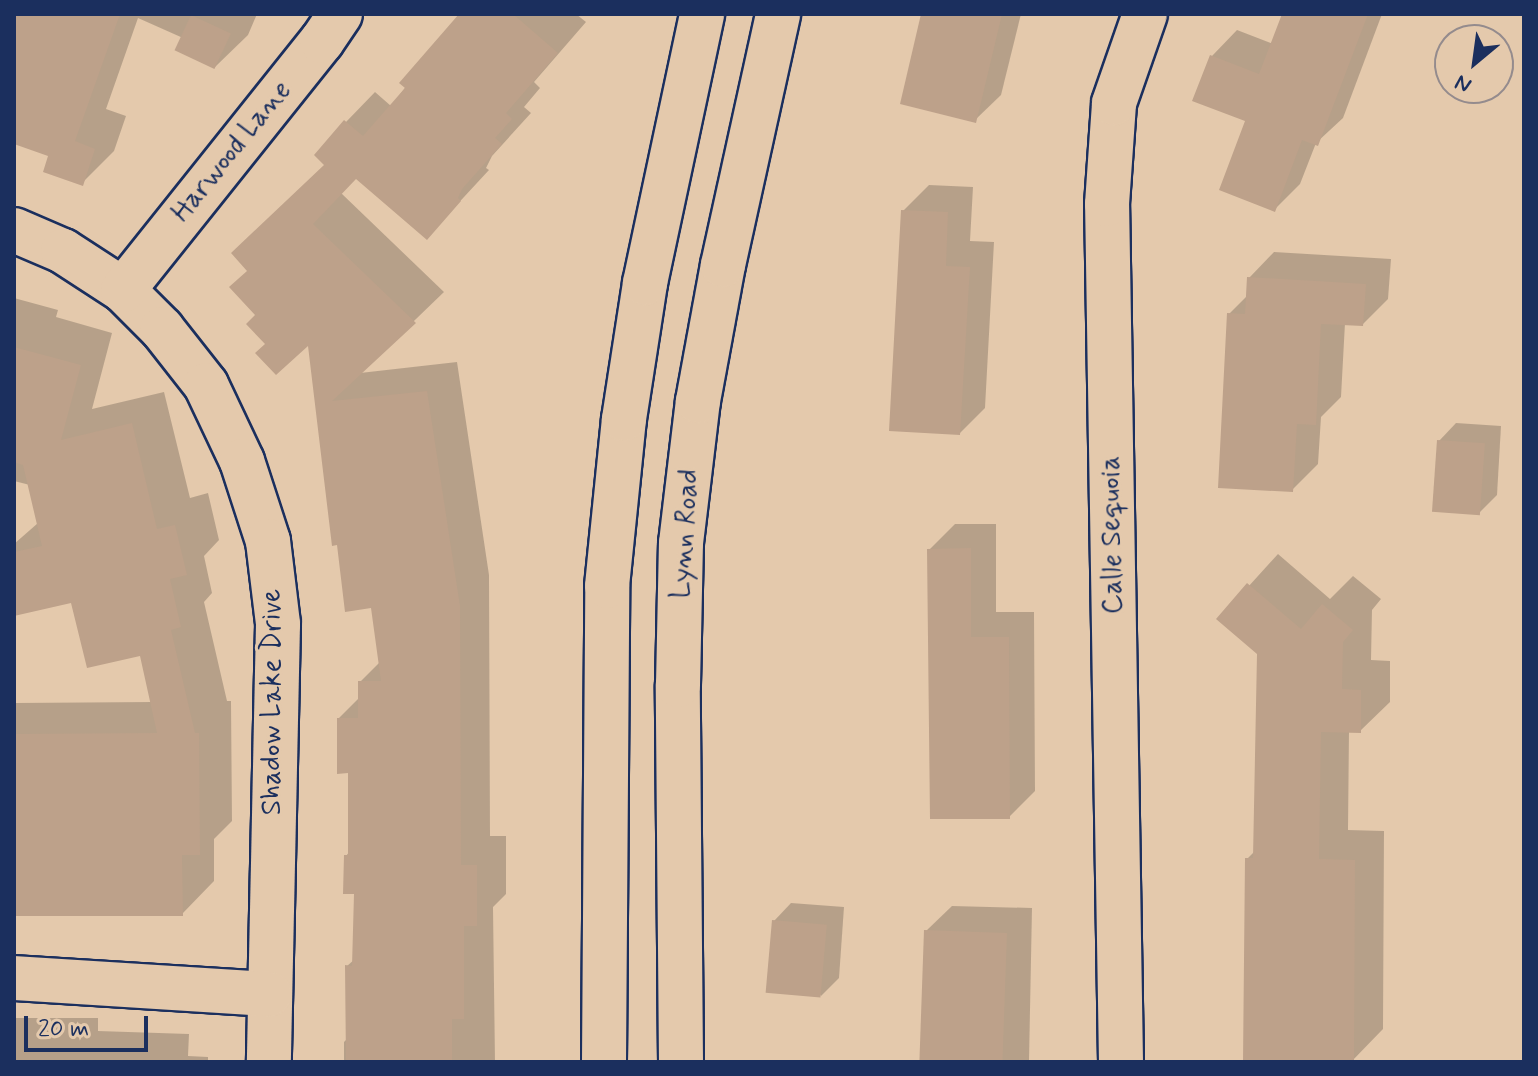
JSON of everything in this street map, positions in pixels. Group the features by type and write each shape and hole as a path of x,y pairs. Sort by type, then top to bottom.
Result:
{"street":[{"name":"Harwood Lane","path":"123,290 322,41 340,14"},
{"path":"604,1062 609,571 624,419 645,283 702,14"},
{"name":"Lynn Road","path":"681,1062 678,685 681,543 698,401 714,310 778,14"},
{"name":"Calle Sequoia","path":"1121,1062 1107,204 1114,103 1145,14"},
{"name":"Shadow Lake Drive","path":"14,230 63,251 123,290 162,329 206,385 242,461 268,541 278,624 269,1062"},
{"path":"14,978 270,994"}],"building":[{"path":"14,14 120,14 75,141 95,149 83,186 43,172 48,156 14,144"},
{"path":"459,14 513,14 558,53 506,113 512,119 495,138 502,144 462,189 458,198 461,201 427,240 356,179 313,224 416,323 332,401 427,391 460,606 461,865 477,865 477,926 464,926 464,1019 452,1019 452,1062 346,1062 345,965 352,966 354,894 343,894 344,855 348,855 348,773 337,774 337,718 358,718 358,681 381,681 371,608 345,612 337,545 332,546 308,346 276,375 255,353 265,344 246,324 255,315 229,287 247,271 231,253 324,165 314,155 344,120 363,136 405,88 399,83"},
{"path":"921,14 1002,14 976,123 900,104"},
{"path":"1282,14 1368,14 1318,146 1302,140 1275,212 1219,190 1245,121 1192,101 1210,55 1259,74"},
{"path":"191,15 231,34 214,69 175,50"},
{"path":"901,210 948,212 946,266 970,267 960,435 889,431"},
{"path":"1247,277 1366,284 1363,326 1321,324 1316,425 1297,424 1293,492 1218,488 1227,313 1245,314"},
{"path":"14,347 81,365 61,440 132,423 157,529 175,525 187,575 170,579 181,627 171,630 195,733 199,733 200,855 182,855 183,916 14,916 14,734 157,733 140,656 87,668 71,603 14,616 14,552 42,546 23,465 14,462"},
{"path":"1437,440 1485,443 1480,515 1432,512"},
{"path":"971,548 971,637 1009,637 1010,819 930,819 927,549"},
{"path":"1247,583 1301,629 1322,604 1353,630 1343,642 1342,689 1361,690 1361,733 1321,732 1319,859 1355,860 1354,1061 1243,1062 1245,858 1253,858 1257,654 1216,619"},
{"path":"772,920 827,925 820,998 766,993"},
{"path":"924,930 1007,933 1002,1062 919,1062"}]}
